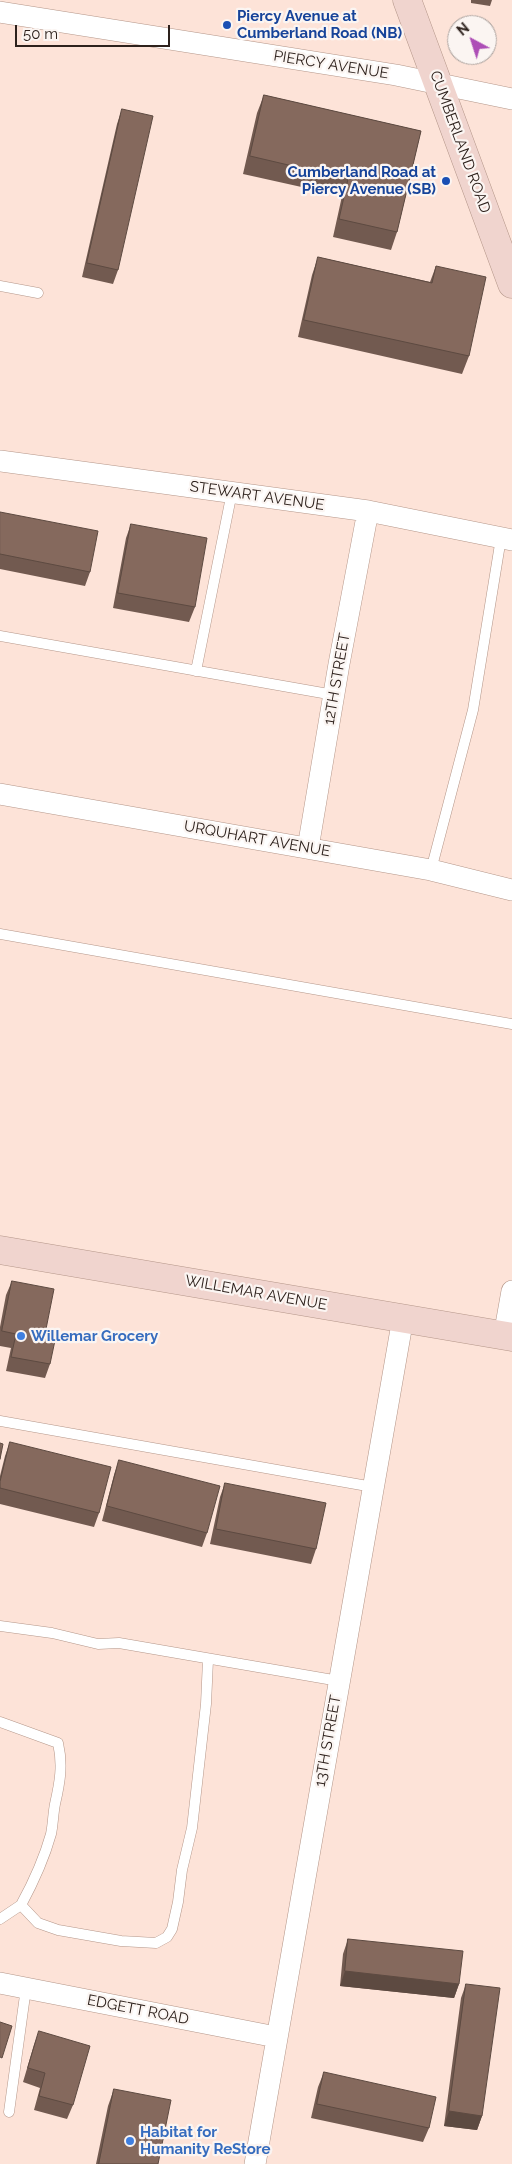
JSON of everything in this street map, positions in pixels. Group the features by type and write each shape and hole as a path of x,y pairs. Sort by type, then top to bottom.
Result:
{"street":[{"name":"CUMBERLAND ROAD","path":"408,0 512,284"},
{"name":"PIERCY AVENUE","path":"0,12 439,83 482,95 512,99"},
{"name":"STEWART AVENUE","path":"0,461 368,511 507,539"},
{"name":"12TH STREET","path":"308,848 368,511"},
{"name":"URQUHART AVENUE","path":"0,794 431,870 512,890"},
{"name":"WILLEMAR AVENUE","path":"0,1250 508,1336"},
{"path":"508,1336 512,1291"},
{"name":"13TH STREET","path":"255,2164 403,1318"},
{"name":"EDGETT ROAD","path":"0,1983 276,2037"}],"lane":[{"path":"0,286 38,293"},
{"path":"196,671 232,492"},
{"path":"431,870 472,710 507,539"},
{"path":"0,636 334,695"},
{"path":"0,934 512,1024"},
{"path":"0,1421 373,1487"},
{"path":"0,1626 52,1633 98,1644 119,1644 339,1681"},
{"path":"21,1905 38,1923 58,1930 121,1941 156,1943 168,1937 176,1911 192,1828 204,1722 208,1660"},
{"path":"0,1722 58,1743 62,1760 61,1782 54,1805 51,1834 30,1888 21,1905 0,1919"},
{"path":"9,2112 26,1988"}],"building":[{"path":"264,95 421,131 397,232 339,219 348,179 250,156"},
{"path":"122,109 153,116 118,270 87,263"},
{"path":"318,257 432,283 436,266 486,277 469,356 304,320"},
{"path":"0,512 98,531 90,572 0,554"},
{"path":"131,524 207,538 195,607 118,593"},
{"name":"Willemar Grocery","path":"12,1281 54,1289 46,1329 57,1331 50,1364 11,1357 16,1334 2,1331"},
{"path":"10,1442 111,1467 99,1513 0,1488"},
{"path":"0,1443 3,1444 0,1459"},
{"path":"119,1460 220,1486 207,1533 107,1506"},
{"path":"225,1483 326,1503 316,1549 216,1529"},
{"path":"348,1939 463,1951 459,1984 345,1971"},
{"path":"466,1984 500,1988 482,2116 449,2111"},
{"path":"0,2022 12,2026 2,2058 0,2057"},
{"path":"39,2031 90,2046 73,2105 39,2096 45,2073 28,2068"},
{"path":"324,2072 436,2097 429,2128 317,2104"},
{"name":"Habitat for Humanity ReStore","path":"114,2089 171,2100 158,2164 99,2164"}],"place":[{"name":"Piercy Avenue at Cumberland Road (NB)","path":"227,25"},
{"name":"Cumberland Road at Piercy Avenue (SB)","path":"446,181"},
{"name":"Willemar Grocery","path":"21,1336"},
{"name":"Habitat for Humanity ReStore","path":"130,2141"}]}
